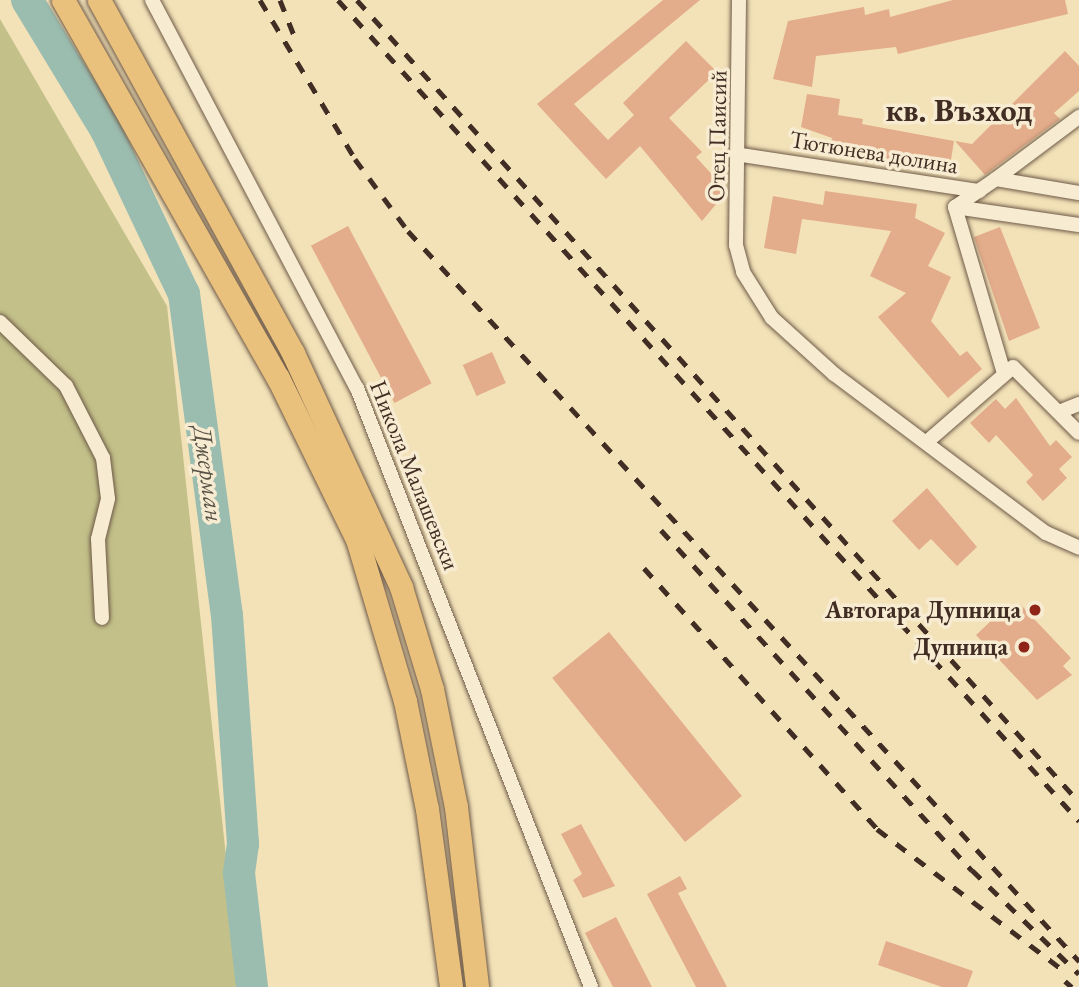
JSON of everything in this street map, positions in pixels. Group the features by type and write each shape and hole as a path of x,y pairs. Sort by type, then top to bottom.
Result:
{"main road":[{"path":"63,0 278,378 357,538 405,701 427,809 451,987"},
{"path":"99,0 293,353 401,587 432,689 456,807 477,987"}],"street":[{"name":"Никола Малашевски","path":"152,0 357,388 591,987"},
{"path":"741,1 756,0"},
{"name":"Отец Паисий","path":"741,1 741,155 736,245 743,272 772,318 834,374 929,440"},
{"name":"Тютюнева долина","path":"741,155 979,191 1079,117"},
{"path":"996,180 1079,193"},
{"path":"955,206 979,191"},
{"path":"955,206 1079,225"},
{"path":"955,206 1003,370"},
{"path":"0,322 66,386 103,458 108,499 98,539 102,618"},
{"path":"1079,433 1023,372 1003,370 929,440 1046,533 1079,548"},
{"path":"1059,412 1079,404"}],"shaded area":[{"path":"0,19 167,306 240,987 0,987"}],"building":[{"path":"663,0 700,0 574,104 608,140 634,115 623,103 686,41 717,72 669,118 702,152 696,157 727,191 702,221 640,146 606,179 537,104"},
{"path":"953,0 1065,0 1068,14 898,54 896,47 816,56 812,87 773,79 788,21 864,7 865,15 889,9 890,17"},
{"path":"1065,51 1079,66 1079,91 1054,113 1060,119 985,175 955,141 972,144"},
{"path":"807,94 840,99 838,115 863,119 862,124 954,141 949,172 856,161 848,151 830,148 832,138 801,127"},
{"path":"825,191 917,204 915,218 945,233 928,266 951,277 931,321 960,356 967,351 982,369 948,398 878,317 906,293 870,276 891,231 802,219 796,254 764,248 773,196 823,205"},
{"path":"348,226 432,383 394,403 311,246"},
{"path":"1000,227 1040,328 1009,341 974,237"},
{"path":"492,352 506,383 477,396 463,365"},
{"path":"1016,398 1050,446 1056,440 1072,457 1059,469 1067,478 1043,501 1026,482 1033,475 996,435 989,443 970,423 996,399 1005,409"},
{"path":"927,488 977,547 957,566 931,539 919,550 892,521"},
{"name":"Дупница","path":"1020,604 1071,658 1063,666 1072,675 1037,700 976,635 1008,605 1013,610"},
{"path":"609,632 742,796 685,842 552,678"},
{"path":"581,824 615,886 583,898 573,880 582,874 561,834"},
{"path":"680,876 687,889 678,893 727,987 696,987 647,894"},
{"path":"616,917 652,987 613,987 585,933"},
{"path":"886,941 973,971 967,987 942,987 878,965"}],"waterway":[{"name":"Джерман","path":"27,0 106,130 184,294 227,615 243,844 239,873 252,987"}],"railway":[{"path":"260,0 355,159 408,231 1079,961"},
{"path":"280,0 297,43"},
{"path":"338,0 1079,821"},
{"path":"357,0 1079,802"},
{"path":"661,530 972,870 1079,974"},
{"path":"644,568 877,829 1064,971"},
{"path":"1065,981 1072,987"}],"place":[{"name":"Автогара Дупница","path":"1035,610"},
{"name":"Дупница","path":"1024,647"}],"district":[{"name":"кв. Възход","path":"959,110"}]}
